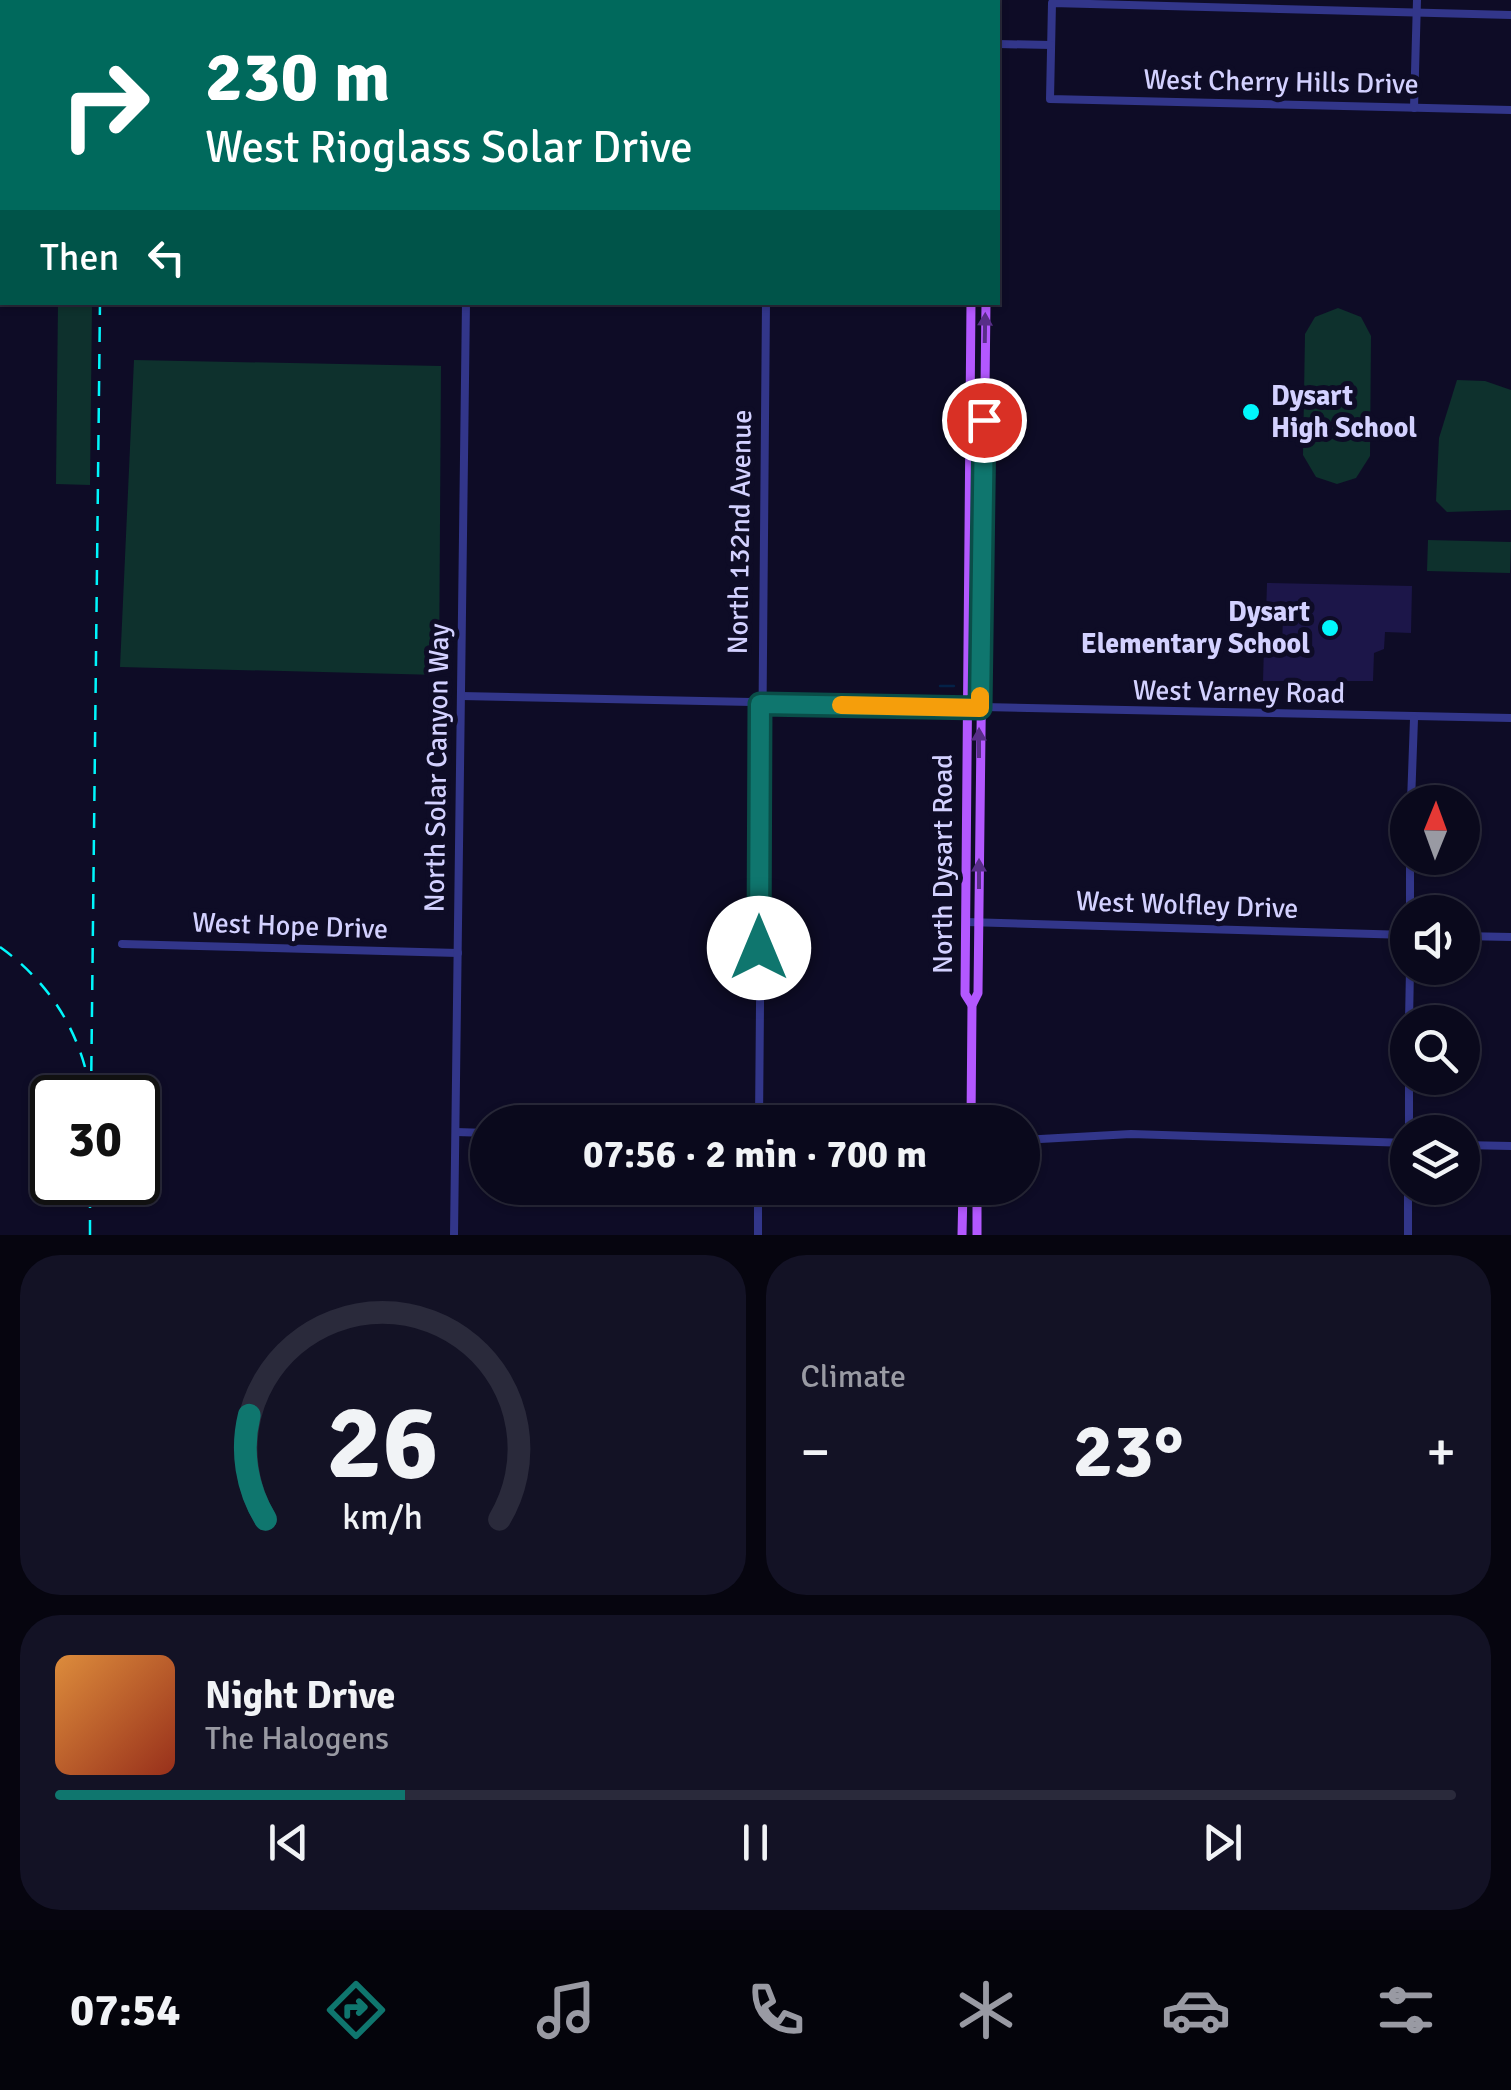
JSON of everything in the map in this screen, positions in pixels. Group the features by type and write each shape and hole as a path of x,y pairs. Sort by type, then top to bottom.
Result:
{"main road":[{"name":"North Dysart Road","path":"972,305 965,994 972,1005"},
{"name":"North Dysart Road","path":"971,1105 972,1005 978,993 986,305"},
{"path":"962,1205 962,1235"},
{"path":"977,1205 977,1235"}],"street":[{"path":"1361,0 1361,11"},
{"path":"1414,108 1417,0"},
{"path":"1000,44 1052,45 1052,3 1511,14"},
{"name":"West Cherry Hills Drive","path":"1052,45 1050,99 1511,110"},
{"name":"North Solar Canyon Way","path":"454,1235 466,305"},
{"name":"North 132nd Avenue","path":"758,1105 766,305"},
{"name":"West Varney Road","path":"461,696 1414,719 1511,718"},
{"path":"1412,785 1414,719"},
{"name":"West Wolfley Drive","path":"966,922 1390,934"},
{"path":"1480,937 1511,938"},
{"name":"West Hope Drive","path":"122,944 458,954"},
{"path":"456,1132 470,1132"},
{"path":"1040,1139 1131,1134 1390,1142"},
{"path":"1480,1145 1511,1146"},
{"path":"758,1205 758,1235"},
{"path":"1408,1205 1408,1235"}],"green space":[{"path":"58,305 92,305 90,485 56,484"},
{"path":"1338,308 1361,317 1371,336 1370,456 1356,478 1337,484 1316,477 1303,455 1305,334 1315,317"},
{"path":"134,360 441,366 439,675 120,667"},
{"path":"1457,380 1485,381 1511,390 1511,510 1447,512 1436,501 1439,438"},
{"path":"1428,540 1511,542 1510,573 1427,571"}],"building":[{"name":"Dysart Elementary School","path":"1267,583 1412,586 1411,633 1385,632 1384,649 1374,653 1373,681 1263,681 1264,646 1282,646 1283,616 1266,616"}],"waterway":[{"path":"940,686 954,686"}],"railway":[{"path":"91,1075 100,305"},
{"path":"0,947 29,971 53,1000 72,1031 85,1067"},
{"path":"90,1205 90,1235"}],"slow traffic":[{"path":"841,705 980,708 980,696"}],"place":[{"name":"Dysart High School","path":"1251,412"},
{"name":"Dysart Elementary School","path":"1330,628"}],"route":[{"path":"759,948 760,704 980,708 984,420"}]}
